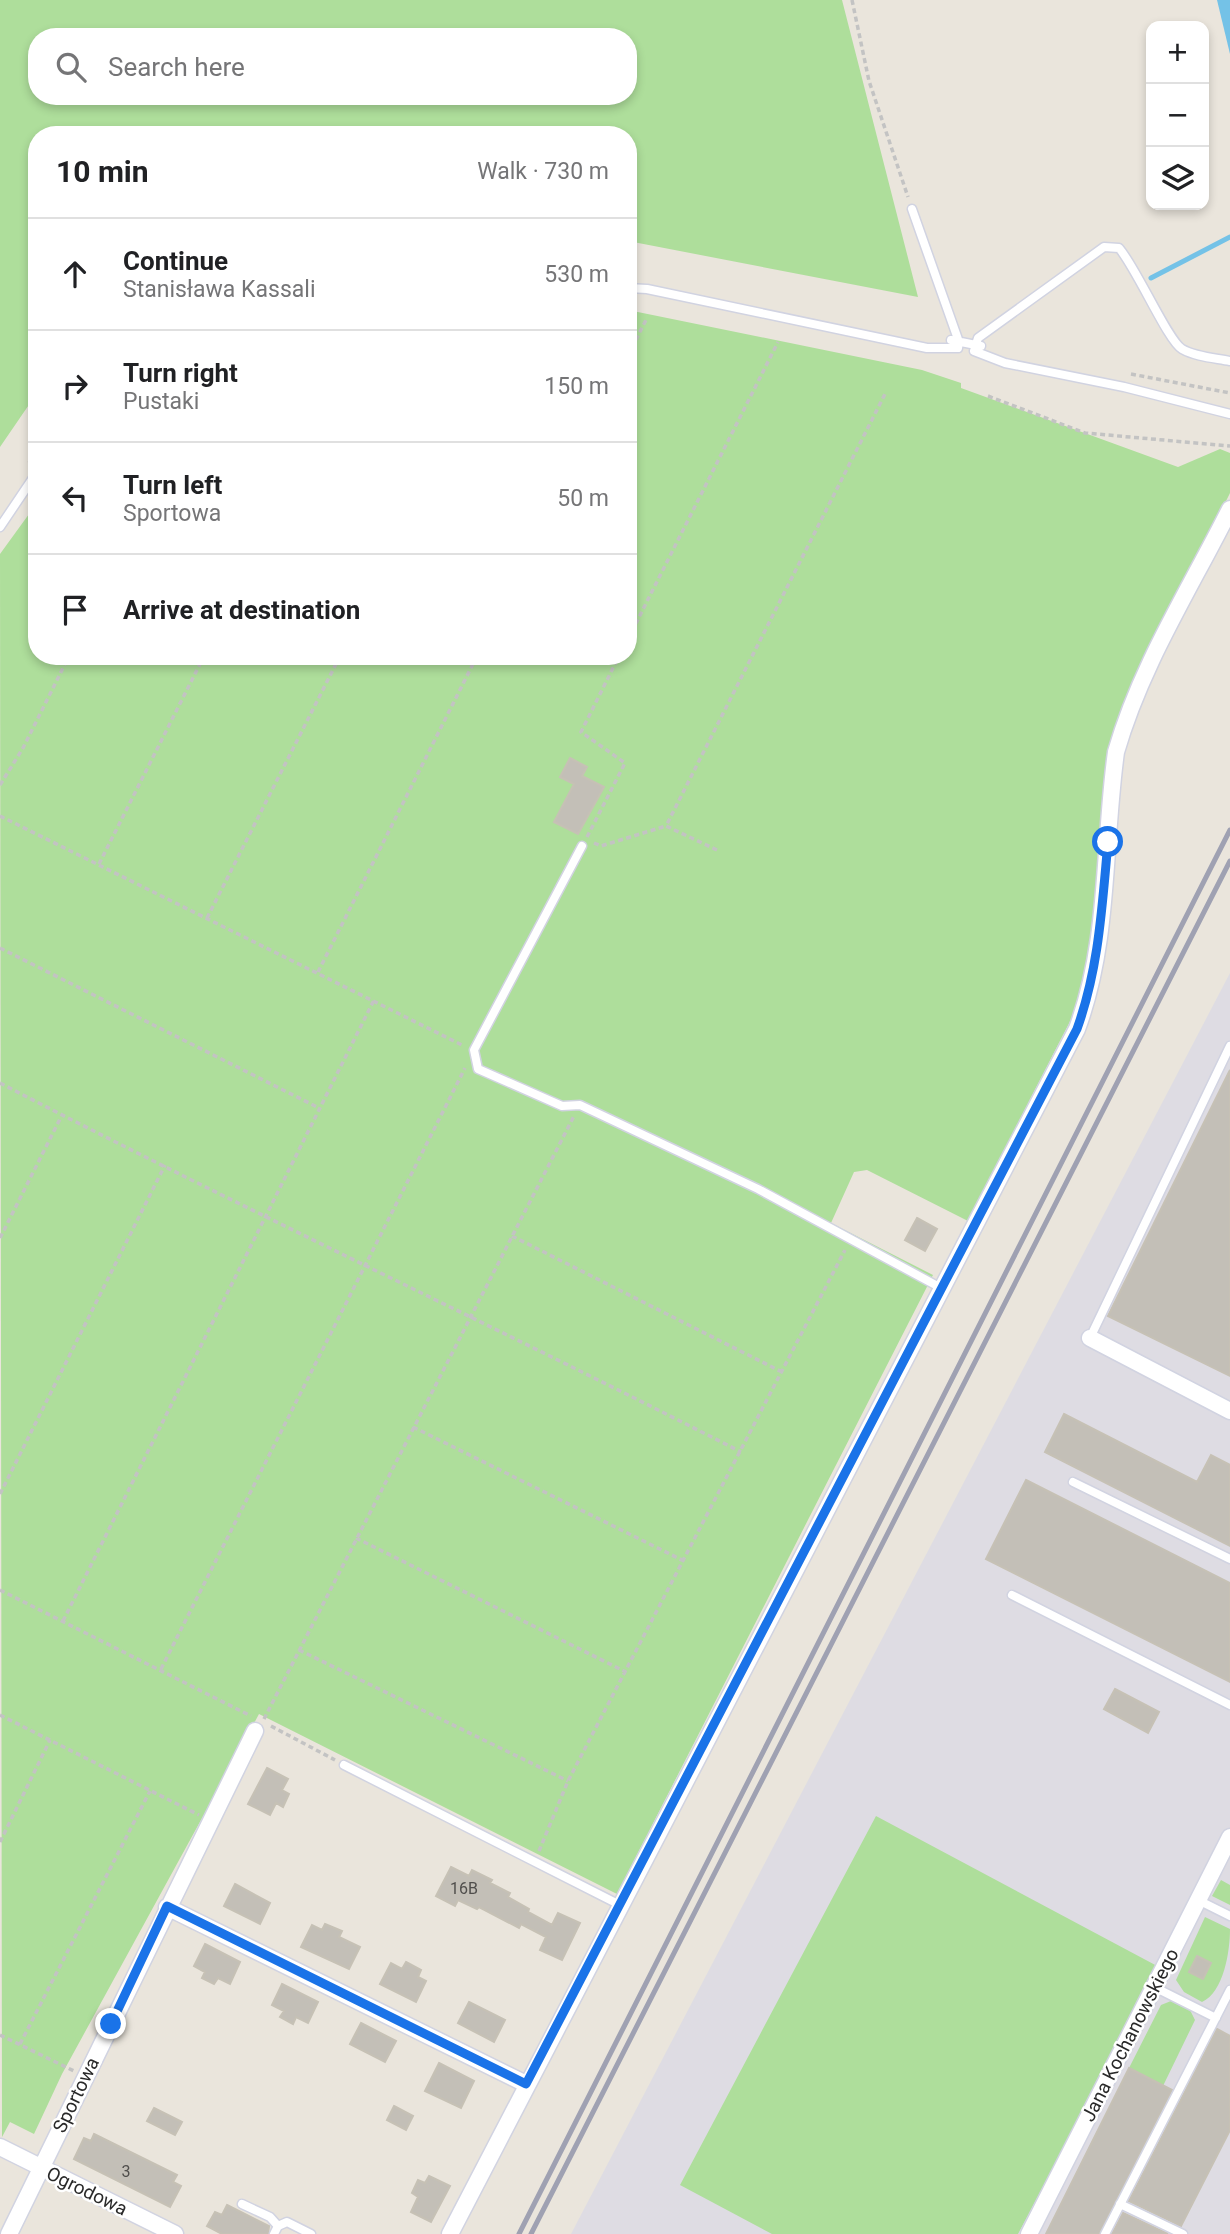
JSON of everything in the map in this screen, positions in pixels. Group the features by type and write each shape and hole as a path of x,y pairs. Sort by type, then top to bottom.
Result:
{"street":[{"path":"450,2234 1077,1029 1091,991 1098,954 1116,752 1125,722 1167,624 1230,509"},
{"path":"1090,1338 1230,1411"},
{"name":"Sportowa","path":"9,2234 167,1906 259,1726"},
{"name":"Jana Kochanowskiego","path":"1029,2234 1230,1837"},
{"path":"167,1906 526,2084"},
{"name":"Ogrodowa","path":"0,2147 175,2234"}],"lane":[{"path":"637,290 928,348 958,348 912,209"},
{"path":"1230,361 1192,354 1176,345 1131,262 1119,248 1104,247 978,338 974,351 1005,363 1124,387 1230,414"},
{"path":"955,341 978,345"},
{"path":"0,527 28,485"},
{"path":"582,846 474,1050 478,1069 562,1106 580,1105 758,1189 943,1289"},
{"path":"1090,1338 1230,1046"},
{"path":"1073,1482 1230,1559"},
{"path":"1012,1595 1230,1705"},
{"path":"344,1765 620,1905"},
{"path":"1198,1900 1230,1916"},
{"path":"1154,1987 1216,2018"},
{"path":"1105,2234 1230,1990"},
{"path":"242,2204 270,2217 276,2230 287,2222 311,2234"},
{"path":"1120,2204 1183,2234"}],"path":[{"path":"852,0 869,81 912,209"},
{"path":"637,338 646,320"},
{"path":"637,621 778,342"},
{"path":"666,826 886,392"},
{"path":"988,396 1085,433 1230,446"},
{"path":"0,785 23,748 64,665"},
{"path":"99,864 199,665"},
{"path":"207,918 335,665"},
{"path":"318,972 472,665"},
{"path":"614,665 581,732 625,762 585,841 601,846 666,826 717,850"},
{"path":"0,816 464,1046"},
{"path":"0,948 319,1108"},
{"path":"63,1621 374,1000"},
{"path":"161,1669 474,1050"},
{"path":"0,1083 366,1266 472,1315 741,1452"},
{"path":"259,1726 580,1105"},
{"path":"0,1238 62,1115"},
{"path":"0,1494 165,1165"},
{"path":"512,1236 782,1372"},
{"path":"534,1863 568,1781 850,1238"},
{"path":"413,1427 684,1561"},
{"path":"356,1538 626,1672"},
{"path":"0,1590 161,1669 259,1726 344,1765"},
{"path":"298,1650 568,1781"},
{"path":"0,1715 210,1821"},
{"path":"0,1842 50,1740"},
{"path":"20,2044 150,1791"},
{"path":"0,2035 68,2068"}],"shaded area":[{"path":"1230,973 1230,2234 571,2234"}],"green space":[{"path":"0,0 842,0 918,297 637,243 637,126 28,126 28,406 0,447"},
{"path":"637,312 922,370 961,383 961,388 1178,467 1220,449 1230,453 1230,493 1122,711 1092,958 1084,994 968,1221 867,1170 854,1172 831,1223 933,1275 617,1894 259,1714 62,2074 34,2134 10,2122 2,2137 0,554 28,515 28,665 637,665"},
{"path":"876,1816 1159,1967 1018,2234 772,2234 680,2185"},
{"path":"1221,1880 1230,1885 1230,1905 1212,1896"},
{"path":"1205,1917 1230,1929 1230,1938 1221,1980 1210,1997 1202,2002 1184,1992 1176,1980"},
{"path":"1171,2001 1189,2008 1195,2020 1163,2086 1129,2068 1161,2005"}],"water":[{"path":"1217,0 1230,0 1230,54"}],"building":[{"path":"570,758 587,767 582,776 604,787 578,834 554,822 574,784 560,777"},
{"path":"1230,1070 1230,1376 1108,1316"},
{"path":"917,1218 937,1229 925,1251 905,1240"},
{"path":"1064,1414 1197,1482 1211,1455 1230,1465 1230,1546 1045,1452"},
{"path":"1026,1480 1230,1583 1230,1682 986,1559"},
{"path":"1115,1689 1159,1712 1148,1733 1104,1709"},
{"path":"267,1768 288,1779 282,1790 289,1794 283,1807 276,1803 270,1815 248,1804"},
{"path":"451,1867 469,1876 472,1870 492,1880 490,1883 510,1893 508,1897 529,1909 528,1912 552,1925 558,1913 580,1923 562,1960 540,1950 546,1937 521,1924 519,1928 479,1907 477,1909 458,1900 455,1906 436,1896"},
{"path":"235,1884 270,1903 260,1924 224,1906"},
{"path":"325,1924 342,1931 339,1937 360,1947 349,1969 301,1947 312,1925 322,1930"},
{"path":"205,1944 240,1962 230,1984 218,1978 214,1984 202,1978 205,1972 194,1966"},
{"path":"1197,1956 1211,1963 1203,1979 1189,1972"},
{"path":"406,1962 421,1970 418,1977 426,1981 416,2002 380,1984 391,1963 402,1969"},
{"path":"282,1984 318,2002 308,2023 296,2017 293,2024 280,2017 284,2011 272,2005"},
{"path":"469,2002 505,2020 494,2042 458,2023"},
{"path":"361,2023 396,2041 385,2062 350,2044"},
{"path":"1217,2029 1230,2036 1230,2130 1181,2226 1129,2201"},
{"path":"439,2063 474,2081 461,2108 425,2091"},
{"path":"1129,2068 1172,2090 1099,2234 1046,2234"},
{"path":"394,2106 413,2116 406,2130 387,2120"},
{"path":"154,2108 182,2122 175,2135 147,2121"},
{"path":"94,2134 177,2175 173,2182 181,2186 170,2207 74,2159 84,2138 91,2141"},
{"path":"429,2176 450,2186 431,2222 411,2212 418,2197 412,2193 418,2180 425,2183"},
{"path":"227,2205 269,2226 268,2234 222,2234 207,2226 215,2212 222,2215"},
{"path":"1123,2213 1168,2234 1112,2234"}],"waterway":[{"path":"1151,278 1230,237"}],"railway":[{"path":"519,2234 1230,830"},
{"path":"531,2234 1230,861"}],"route":[{"path":"111,2024 167,1906 526,2084 854,1461 1077,1029 1091,991 1098,954 1108,842"}]}
